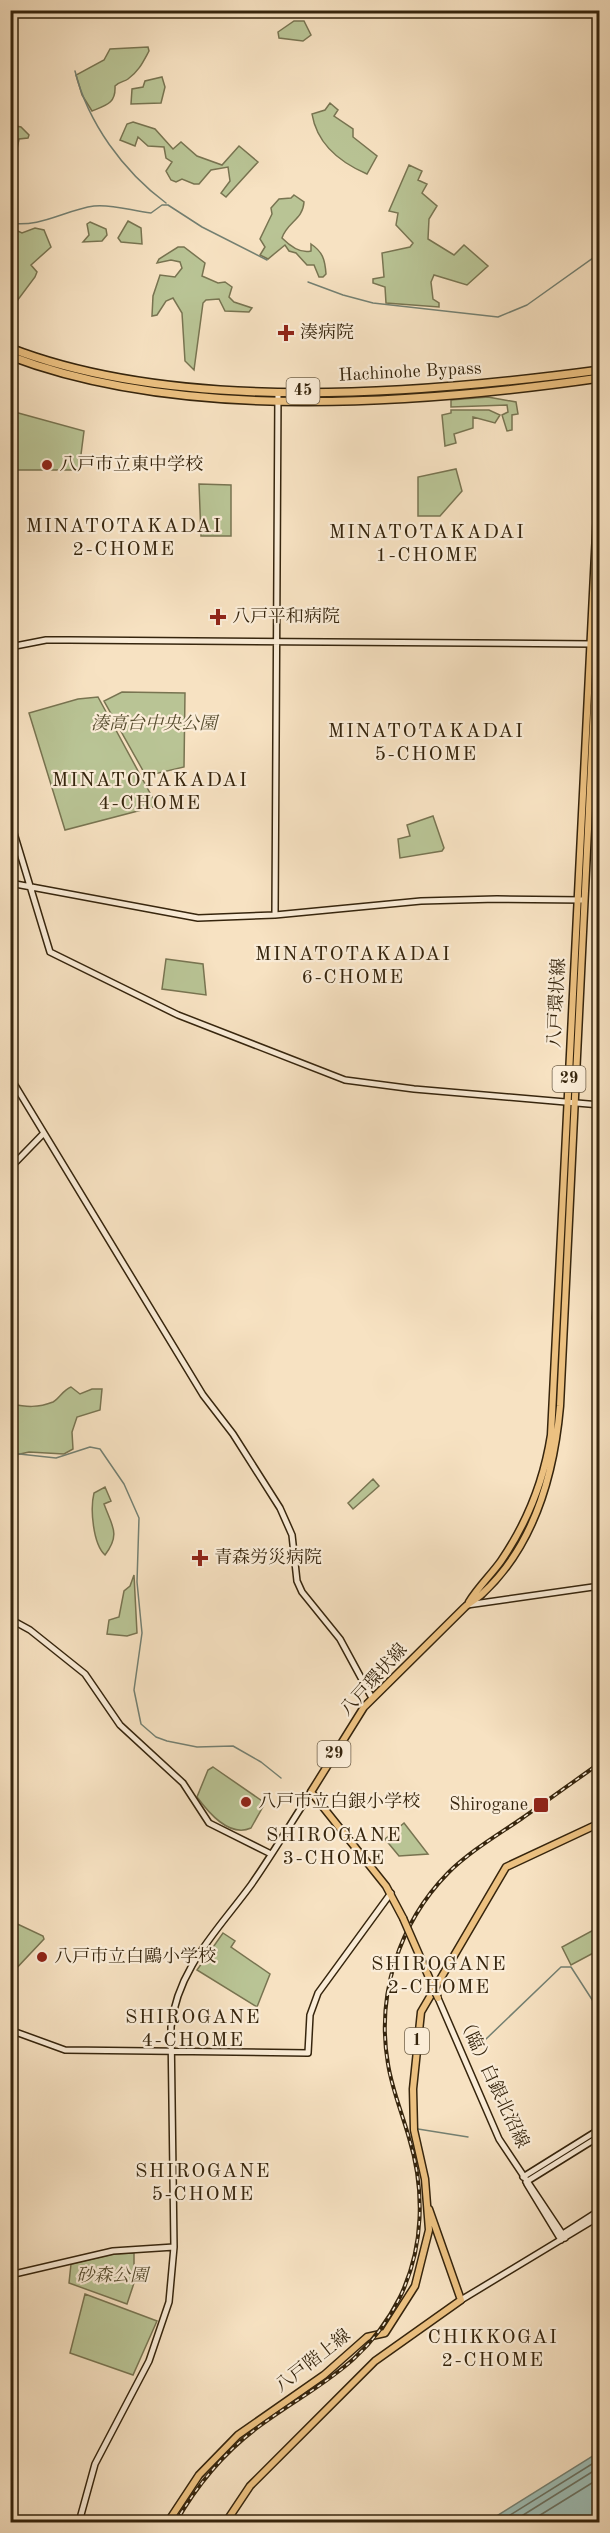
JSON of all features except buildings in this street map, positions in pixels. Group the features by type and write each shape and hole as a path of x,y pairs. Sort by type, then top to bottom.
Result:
{"highway":[{"name":"Hachinohe Bypass","path":"10,348 80,369 118,377 278,395 434,387 600,370"},
{"name":"Hachinohe Bypass","path":"10,356 56,371 129,386 201,396 436,395 600,378"}],"main road":[{"name":"八戸環状線","path":"311,1792 354,1720 372,1698 488,1587 513,1555 533,1520 544,1492 555,1447 600,453"},
{"name":"八戸環状線","path":"593,644 600,582"},
{"name":"八戸環状線","path":"467,1605 520,1530 540,1485 549,1446 571,1102"},
{"name":"29","path":"311,1792 391,1893 438,1998"},
{"name":"八戸階上線","path":"168,2523 199,2475 238,2435 324,2375 367,2337 388,2330 415,2286 429,2230 422,2163 414,2130 413,2089 421,2012 506,1867 600,1823"},
{"name":"八戸階上線","path":"427,2203 461,2300"},
{"path":"226,2523 250,2486 375,2361 461,2300"}],"street":[{"path":"275,915 278,395"},
{"path":"10,646 62,640 593,644"},
{"path":"10,820 45,939 52,954 178,1015 321,1072 357,1083 600,1105"},
{"path":"10,883 198,918 275,915 421,901 497,898 580,900"},
{"path":"10,1077 152,1311 172,1340 203,1395 233,1434 280,1508 292,1535 297,1581 302,1592 340,1639 372,1698"},
{"path":"10,1168 43,1134"},
{"path":"467,1605 600,1586"},
{"path":"488,1587 491,1597 500,1600"},
{"path":"10,1619 30,1630 85,1674 120,1725 183,1783 209,1823 271,1854"},
{"path":"79,2523 96,2464 132,2398 165,2320 173,2278 174,2247 171,2052 173,2013 183,1980 271,1854 311,1792"},
{"path":"10,2030 65,2050 308,2053 310,2015 318,1993 391,1893"},
{"name":"（臨）白銀北沼線","path":"438,1998 491,2123 525,2180 600,2129"},
{"path":"562,2237 525,2180 600,2136"},
{"path":"562,2237 600,2210"},
{"path":"461,2300 553,2242 600,2216"},
{"path":"10,2275 113,2251 174,2247"}],"green space":[{"path":"294,21 304,21 311,35 303,41 279,38 278,32"},
{"path":"148,47 149,51 138,70 115,86 112,100 92,111 82,95 76,75 104,60 110,49"},
{"path":"162,77 165,87 161,103 131,104 132,89 143,87 145,81"},
{"path":"330,103 338,110 334,116 353,129 353,137 377,156 367,174 339,158 324,143 319,134 312,114 325,110"},
{"path":"133,122 155,129 173,149 181,142 197,156 222,165 239,146 258,162 226,197 221,193 230,181 228,167 211,170 199,184 182,179 176,182 171,180 166,171 172,162 166,158 164,147 148,146 138,137 135,146 120,140 127,124"},
{"path":"11,125 21,127 29,135 28,138 19,139 16,154 12,157"},
{"path":"409,165 422,171 418,180 427,184 422,193 437,206 429,219 428,239 454,255 464,245 488,266 467,285 434,275 431,282 433,299 439,303 439,307 386,303 385,287 373,283 373,279 384,277 382,253 410,247 413,243 396,225 398,213 389,211"},
{"path":"294,195 304,202 303,208 282,238 299,250 311,251 311,244 315,247 324,260 326,274 323,277 319,277 314,265 307,265 285,245 268,259 260,255 265,247 260,239 272,214 271,208 279,199 291,198"},
{"path":"128,221 141,228 142,244 121,242 118,238"},
{"path":"90,222 106,229 107,235 102,241 83,242 89,235 87,224"},
{"path":"11,228 22,233 35,228 44,230 51,247 31,265 37,272 35,277 11,309"},
{"path":"178,247 184,247 205,263 202,276 218,283 225,282 232,287 229,297 234,302 252,308 249,312 225,311 219,299 206,300 203,303 194,370 185,361 182,313 173,298 166,301 157,315 152,316 153,296 160,275 175,277 182,268 180,262 171,260 157,263 159,259"},
{"path":"488,397 516,402 518,414 512,415 512,430 507,431 502,415 508,412 507,405 451,407 451,400"},
{"path":"451,410 489,410 500,415 495,423 473,417 473,428 454,434 456,443 445,446 442,415 451,413"},
{"path":"11,411 84,431 79,470 11,470"},
{"path":"456,469 462,491 440,516 418,516 418,477"},
{"path":"199,484 231,485 231,536 201,536"},
{"name":"湊高台中央公園","path":"122,692 185,693 184,767 146,776 104,701"},
{"path":"98,697 157,806 65,830 29,713 78,699"},
{"path":"433,816 444,848 442,851 400,858 398,839 410,836 407,825"},
{"path":"166,959 203,964 206,995 162,989"},
{"path":"596,1260 599,1260 599,1319 592,1319"},
{"path":"71,1387 80,1394 92,1389 102,1389 100,1410 77,1417 72,1432 73,1449 64,1454 29,1452 11,1456 11,1404 32,1406 48,1404"},
{"path":"373,1479 379,1486 353,1509 348,1503"},
{"path":"105,1487 111,1501 104,1504 114,1535 105,1555 95,1535 92,1508 94,1493"},
{"path":"134,1575 137,1633 127,1636 107,1634 109,1620 119,1617 124,1591 130,1586"},
{"path":"213,1767 265,1803 251,1828 243,1830 227,1827 207,1810 197,1797 208,1770"},
{"path":"404,1823 428,1854 399,1856 385,1839"},
{"path":"11,1921 43,1936 44,1939 11,1974"},
{"path":"599,1927 599,1950 571,1965 562,1947"},
{"path":"223,1933 235,1941 231,1947 270,1974 257,2007 197,1970"},
{"name":"砂森公園","path":"134,2253 134,2283 127,2304 69,2283 71,2264 113,2254"},
{"path":"85,2294 157,2321 133,2375 70,2353"}],"water":[{"path":"599,2452 599,2522 487,2522"}],"waterway":[{"path":"75,71 89,109 109,144 135,176 166,203"},
{"path":"10,223 42,221 94,206 151,213 162,205 168,205 202,227 267,260"},
{"path":"308,282 373,303 498,317 527,305 600,253"},
{"path":"10,1453 56,1458 90,1447 100,1449 124,1484 139,1518 137,1582 142,1633 134,1690 141,1724 156,1737 167,1741 197,1747 233,1746 261,1762 281,1778"},
{"path":"486,2039 561,1967 571,1967 600,2012"},
{"path":"418,2129 468,2137"}],"railway":[{"path":"176,2522 203,2482 235,2446 356,2357 386,2321 408,2278 418,2238 420,2198 414,2158 388,2064 385,2012 395,1961 416,1914 448,1873 465,1858 600,1763"}],"place":[{"name":"湊病院","path":"286,333"},
{"name":"八戸市立東中学校","path":"47,465"},
{"name":"八戸平和病院","path":"218,617"},
{"name":"青森労災病院","path":"200,1558"},
{"name":"八戸市立白銀小学校","path":"246,1802"},
{"name":"Shirogane","path":"541,1805"},
{"name":"八戸市立白鷗小学校","path":"42,1957"}],"district":[{"name":"MINATOTAKADAI 2-CHOME","path":"124,538"},
{"name":"MINATOTAKADAI 1-CHOME","path":"427,544"},
{"name":"MINATOTAKADAI 5-CHOME","path":"426,744"},
{"name":"MINATOTAKADAI 4-CHOME","path":"150,792"},
{"name":"MINATOTAKADAI 6-CHOME","path":"353,966"},
{"name":"SHIROGANE 3-CHOME","path":"334,1848"},
{"name":"SHIROGANE 2-CHOME","path":"439,1976"},
{"name":"SHIROGANE 4-CHOME","path":"193,2030"},
{"name":"SHIROGANE 5-CHOME","path":"203,2184"},
{"name":"CHIKKOGAI 2-CHOME","path":"493,2350"}]}
